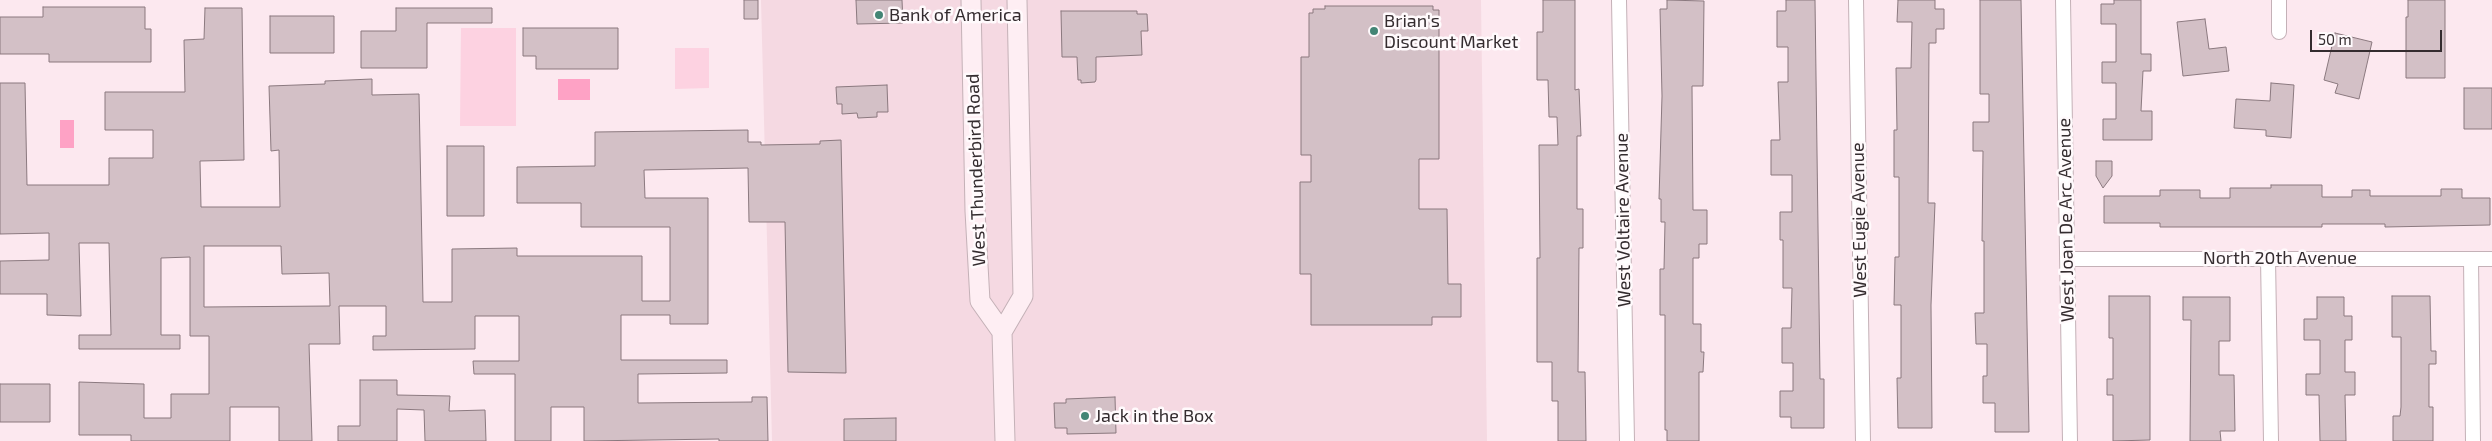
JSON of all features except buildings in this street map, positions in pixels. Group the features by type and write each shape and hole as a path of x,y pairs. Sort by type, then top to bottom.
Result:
{"main road":[{"name":"West Thunderbird Road","path":"971,0 980,301 1002,332"},
{"path":"1005,441 1002,332 1023,296 1017,0"}],"street":[{"name":"West Voltaire Avenue","path":"1619,0 1627,441"},
{"name":"West Eugie Avenue","path":"1856,0 1863,441"},
{"name":"West Joan De Arc Avenue","path":"2063,0 2070,441"},
{"path":"2279,0 2279,32"},
{"path":"2268,258 2271,441"},
{"name":"North 20th Avenue","path":"2067,259 2492,259"},
{"path":"2471,259 2473,441"}],"shaded area":[{"path":"761,0 1481,0 1487,441 772,441"},
{"path":"461,28 516,28 516,126 460,126"},
{"path":"675,48 709,48 709,88 675,89"},
{"path":"558,79 590,79 590,100 558,100"},
{"path":"60,120 74,120 74,148 60,148"}],"place":[{"name":"Bank of America","path":"879,15"},
{"name":"Brian's Discount Market","path":"1374,31"},
{"name":"Jack in the Box","path":"1085,416"}]}
